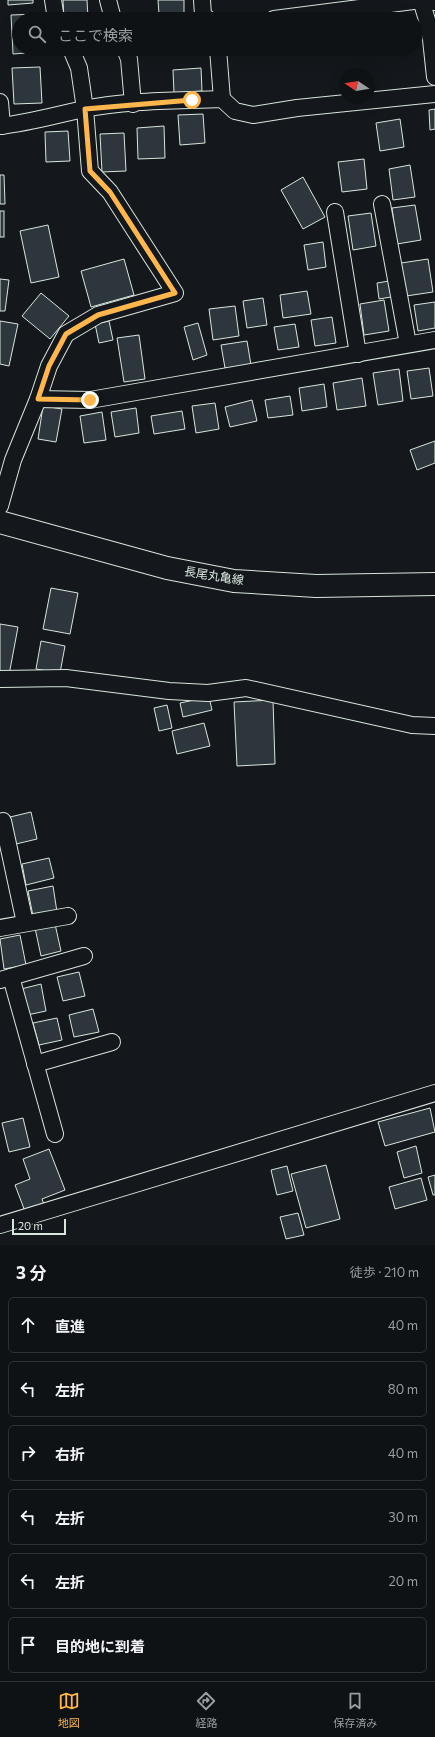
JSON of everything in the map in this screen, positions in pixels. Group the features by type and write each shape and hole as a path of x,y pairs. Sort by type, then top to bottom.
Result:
{"main road":[{"name":"長尾丸亀線","path":"0,522 167,568 234,581 316,586 435,584"}],"street":[{"path":"53,0 55,12"},
{"path":"108,0 111,12"},
{"path":"202,0 203,12"},
{"path":"328,12 421,0 435,2"},
{"path":"421,0 430,30 435,77"},
{"path":"0,506 13,460 38,399 49,366 66,334 98,315 175,293 110,192 90,171 85,109 79,68 74,56"},
{"path":"128,56 133,104"},
{"path":"219,56 222,99 235,111 253,115 297,108 435,94"},
{"path":"0,102 1,126 58,116 85,109 133,104 222,99"},
{"path":"382,204 408,344"},
{"path":"335,212 358,354"},
{"path":"38,399 90,400 435,340"},
{"path":"0,679 66,678 169,691 208,692 246,688 412,725 435,726"},
{"path":"3,821 6,866 25,923"},
{"path":"0,928 68,916"},
{"path":"55,1134 35,1064 5,978 84,956"},
{"path":"35,1064 112,1042"},
{"path":"0,1225 435,1093"}],"building":[{"path":"8,0 33,0 33,3 8,5"},
{"path":"63,0 87,0 88,12 64,12"},
{"path":"158,0 184,0 184,12 159,12"},
{"path":"40,67 42,103 14,104 12,68"},
{"path":"201,68 202,91 174,93 173,70"},
{"path":"435,109 435,129 430,130 429,110"},
{"path":"203,114 205,143 180,145 178,115"},
{"path":"400,119 404,147 380,151 376,123"},
{"path":"164,126 165,158 138,159 137,128"},
{"path":"68,131 70,161 46,162 45,132"},
{"path":"124,133 126,171 102,172 100,134"},
{"path":"364,159 367,189 342,192 338,162"},
{"path":"410,165 415,197 393,200 389,169"},
{"path":"0,175 4,175 5,204 0,204"},
{"path":"303,177 325,217 303,229 281,190"},
{"path":"415,205 421,240 397,244 392,208"},
{"path":"0,211 4,211 4,237 0,237"},
{"path":"371,213 376,246 353,250 348,216"},
{"path":"48,225 59,277 31,283 20,231"},
{"path":"323,242 326,267 308,270 304,245"},
{"path":"124,259 134,295 91,307 81,271"},
{"path":"428,259 433,292 406,296 401,263"},
{"path":"0,279 9,280 5,311 0,311"},
{"path":"389,281 391,297 379,299 377,283"},
{"path":"307,291 311,314 283,318 280,295"},
{"path":"41,293 69,316 50,339 22,316"},
{"path":"263,298 267,325 247,328 243,301"},
{"path":"384,300 389,331 364,335 360,304"},
{"path":"435,302 435,328 418,331 414,305"},
{"path":"235,306 239,336 213,340 209,309"},
{"path":"332,317 336,343 315,346 311,320"},
{"path":"0,321 18,324 9,366 0,364"},
{"path":"109,321 113,340 99,343 95,324"},
{"path":"198,323 207,355 193,360 184,327"},
{"path":"295,324 299,347 278,350 274,327"},
{"path":"139,335 145,379 124,382 117,338"},
{"path":"247,341 251,365 225,368 221,345"},
{"path":"429,368 433,396 411,399 407,371"},
{"path":"399,369 403,401 378,405 373,373"},
{"path":"362,378 366,406 337,410 333,383"},
{"path":"324,384 327,407 302,411 299,388"},
{"path":"290,396 293,415 268,418 265,400"},
{"path":"252,400 257,421 230,427 225,407"},
{"path":"215,403 219,429 196,433 192,406"},
{"path":"43,406 62,409 56,442 38,439"},
{"path":"136,408 139,433 115,437 111,412"},
{"path":"182,411 185,429 154,434 151,416"},
{"path":"102,412 106,440 84,443 80,416"},
{"path":"435,441 435,463 417,470 410,450"},
{"path":"51,588 78,593 70,634 43,629"},
{"path":"0,624 18,627 9,675 0,673"},
{"path":"41,641 65,646 60,673 36,669"},
{"path":"209,697 212,710 183,717 180,703"},
{"path":"273,700 275,764 237,766 234,702"},
{"path":"167,705 172,728 159,731 154,708"},
{"path":"204,723 210,746 177,754 172,731"},
{"path":"31,812 37,839 16,844 10,817"},
{"path":"49,858 54,878 26,885 22,864"},
{"path":"53,886 57,912 33,916 28,891"},
{"path":"55,924 61,951 41,956 35,928"},
{"path":"20,935 26,965 4,969 0,939"},
{"path":"79,972 85,996 63,1001 57,977"},
{"path":"41,984 46,1011 27,1015 21,989"},
{"path":"93,1009 99,1032 74,1037 69,1015"},
{"path":"57,1018 62,1040 39,1045 33,1023"},
{"path":"430,1108 435,1132 385,1146 378,1122"},
{"path":"23,1118 30,1147 9,1152 2,1123"},
{"path":"416,1146 422,1173 404,1178 397,1152"},
{"path":"49,1149 65,1190 42,1199 45,1207 26,1214 15,1185 30,1179 23,1159"},
{"path":"326,1165 340,1219 306,1228 291,1174"},
{"path":"287,1166 293,1191 277,1195 271,1170"},
{"path":"435,1175 435,1195 433,1195 428,1177"},
{"path":"421,1178 427,1200 395,1209 389,1187"},
{"path":"298,1213 304,1235 286,1239 280,1217"}],"route":[{"path":"90,400 38,399 49,366 66,334 98,315 175,293 110,192 90,171 86,146 85,109 192,100"}]}
